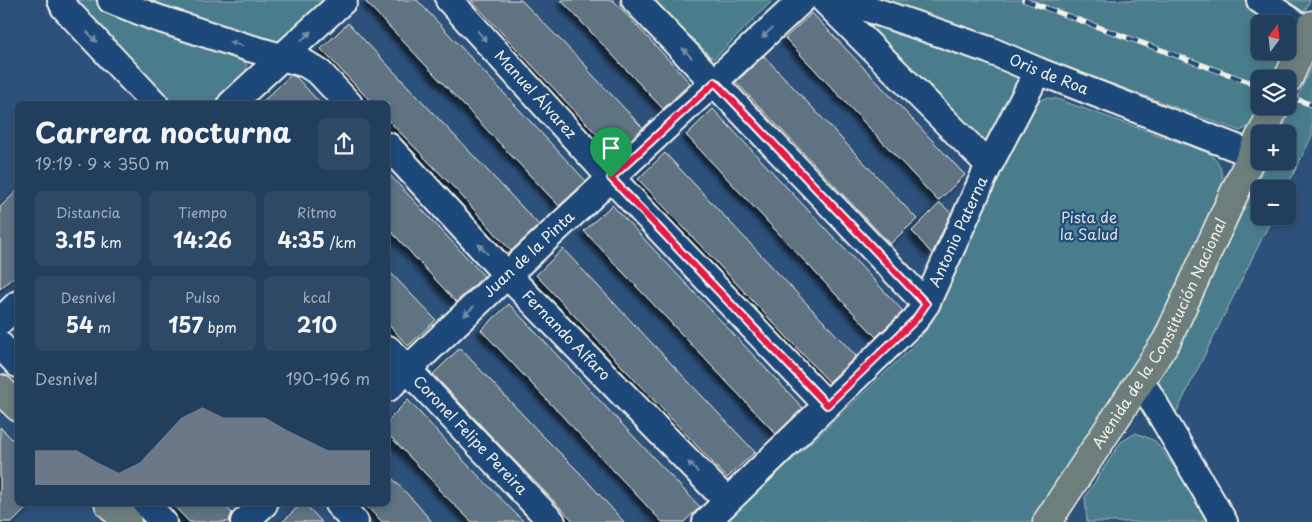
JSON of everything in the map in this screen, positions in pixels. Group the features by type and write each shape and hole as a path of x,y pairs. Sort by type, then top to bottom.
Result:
{"main road":[{"path":"1292,70 1311,31"},
{"name":"Avenida de la Constitución Nacional","path":"1054,519 1167,340 1251,157"},
{"path":"0,388 15,404"}],"street":[{"path":"61,0 64,7 153,101"},
{"path":"111,0 154,17 306,64 320,73 346,101"},
{"path":"234,101 344,0"},
{"name":"Manuel Álvarez","path":"449,0 611,178 827,405"},
{"path":"635,0 926,304"},
{"name":"Juan de la Pinta","path":"390,386 507,274 802,0"},
{"path":"824,0 989,165"},
{"name":"Oris de Roa","path":"843,0 989,50 1038,71 1251,140"},
{"path":"1260,0 1311,31"},
{"name":"Antonio Paterna","path":"706,522 915,320 926,304 989,165 1038,71"},
{"name":"Fernando Alfaro","path":"390,148 507,274 728,502"},
{"path":"0,321 15,307"},
{"path":"0,345 15,361"},
{"name":"Coronel Felipe Pereira","path":"390,351 552,522"},
{"path":"1141,381 1224,522"},
{"path":"148,506 163,522"},
{"path":"244,522 262,506"},
{"path":"340,506 356,522"}],"green space":[{"path":"70,0 94,0 242,56 246,64 245,75 220,101 166,101 73,7"},
{"path":"136,0 331,0 277,46"},
{"path":"651,0 773,0 714,59"},
{"path":"885,0 1310,0 1296,31 1296,15 1251,15 1251,60 1283,60 1278,70 1251,70 1251,115 1256,115 1252,125 1240,131"},
{"path":"852,14 1025,76 985,147"},
{"path":"1312,66 1312,136 1296,169 1296,125 1284,125 1289,115 1296,115 1296,100"},
{"name":"Pista de la Salud","path":"1046,98 1057,99 1209,153 1218,163 1222,173 1223,184 1222,197 1149,343 1044,508 1033,522 726,522 917,343 931,323 997,173 1029,112 1039,101"},
{"path":"1263,170 1295,170 1290,180 1258,180"},
{"path":"1251,194 1251,225 1269,225 1176,413 1158,381 1178,347"},
{"path":"1136,433 1155,441 1209,514 1202,522 1087,522 1085,497 1121,442"}],"building":[{"path":"364,0 417,0 586,181 559,206"},
{"path":"471,0 521,0 588,68 643,128 615,154"},
{"path":"561,0 613,0 690,83 663,109"},
{"path":"812,13 965,175 938,201 785,38"},
{"path":"348,23 539,225 511,251 459,193 390,122 390,101 370,101 321,49"},
{"path":"764,56 917,219 890,244 736,82"},
{"path":"291,75 296,77 318,101 263,101"},
{"path":"713,109 903,311 876,337 686,135"},
{"path":"665,153 856,356 829,382 638,179"},
{"path":"390,175 484,276 456,302 390,230"},
{"path":"15,193 15,276 0,289 0,207"},
{"path":"940,203 951,213 932,254 912,231"},
{"path":"612,205 803,408 776,434 584,231"},
{"path":"563,249 755,452 727,478 536,275"},
{"path":"390,272 436,320 408,346 390,326"},
{"path":"509,304 700,507 684,522 662,522 481,330"},
{"path":"460,348 580,473 624,522 574,522 491,436 433,374"},
{"path":"408,400 462,459 524,522 472,522 438,489 390,436 390,418"},
{"path":"0,427 15,442 15,506 29,506 13,522 0,522"},
{"path":"390,476 432,522 382,522 366,506 390,506"},
{"path":"174,506 225,506 232,513 229,522 189,522"},
{"path":"299,506 307,506 322,522 282,522"}],"railway":[{"path":"1024,0 1251,83"},
{"path":"1296,99 1312,105"}],"route":[{"path":"715,82 926,304 915,320 827,405 611,178 715,82"}]}
